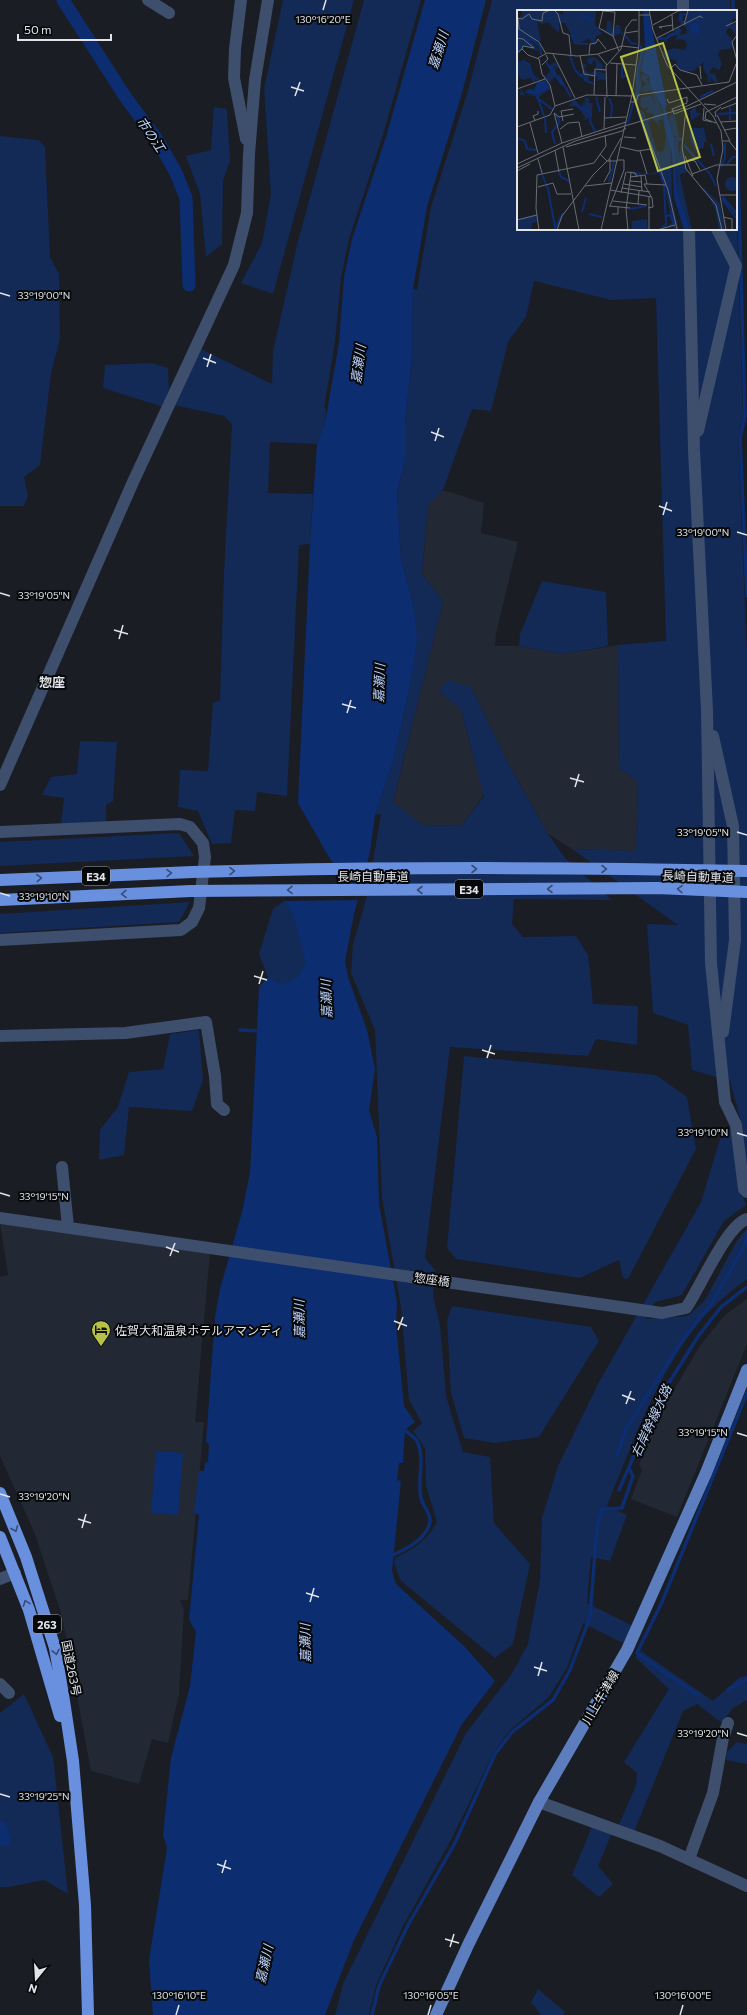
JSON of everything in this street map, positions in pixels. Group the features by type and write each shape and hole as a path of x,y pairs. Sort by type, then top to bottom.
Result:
{"highway":[{"name":"長崎自動車道","path":"0,880 193,872 292,870 643,869 747,871"},
{"name":"長崎自動車道","path":"0,900 191,891 657,888 747,892"},
{"name":"国道263号","path":"0,1493 26,1557 55,1648 73,1761 85,1905 88,2015"},
{"name":"国道263号","path":"0,1537 32,1618 73,1761"}],"main road":[{"name":"川上牛津線","path":"436,2015 469,1944 539,1802 627,1650 706,1473 747,1370"}],"street":[{"path":"148,0 169,14"},
{"path":"241,0 235,48 234,78 249,154"},
{"path":"0,785 136,475 234,265 247,213 249,154 255,80 268,0"},
{"path":"689,230 694,450 707,710 711,963 725,1102 736,1125 744,1189 747,1192"},
{"path":"694,450 736,266 717,230"},
{"path":"707,710 733,826 735,940 720,1051"},
{"path":"0,832 180,824 190,827 203,843 205,857 199,908 192,922 181,930 0,940"},
{"path":"0,1036 125,1033 206,1022 215,1076 216,1104 224,1110"},
{"path":"62,1167 68,1227"},
{"name":"惣座橋","path":"0,1218 209,1246 655,1312 669,1312 686,1308 730,1232 740,1222 747,1220"},
{"path":"0,1579 15,1573"},
{"path":"0,1684 9,1693"},
{"path":"689,1859 713,1793 723,1738 728,1723"},
{"path":"539,1802 612,1828 689,1859 747,1886"}],"shaded area":[{"path":"283,0 354,0 273,294 241,283 262,243 271,194 264,89"},
{"path":"364,0 421,0 383,135 349,239 341,278 335,342 324,408 326,409 325,424 317,444 270,442 268,493 313,494 310,544 299,545 287,796 257,792 255,811 235,810 231,843 212,844 198,811 178,807 180,770 208,771 213,702 220,701 224,573 232,424 224,416 174,405 201,349 272,384 273,351 298,241"},
{"path":"492,0 730,0 730,10 517,10 517,230 737,230 737,227 743,416 738,439 747,652 747,1186 739,1183 746,1205 724,1221 682,1295 655,1302 646,1319 688,1316 705,1300 736,1242 747,1229 747,1279 724,1297 702,1318 677,1354 644,1417 607,1506 627,1515 610,1561 591,1557 587,1603 633,1626 623,1643 583,1623 567,1668 548,1698 510,1730 494,1752 451,1840 403,1926 376,1985 369,2015 335,2015 343,1984 466,1733 511,1675 528,1644 540,1580 542,1518 558,1466 599,1382 701,1202 723,1129 743,1129 730,1081 692,1070 688,1025 653,1013 647,924 678,925 572,849 636,851 638,782 619,768 618,645 666,641 656,298 611,300 534,281 526,317 508,342 491,411 472,409 443,490 428,505 422,574 443,601 393,802 423,825 461,826 484,796 461,710 438,690 449,680 471,687 509,765 548,834 565,858 612,900 514,899 512,924 523,937 576,936 588,955 593,1004 638,1006 637,1045 596,1039 588,1056 450,1047 425,1258 435,1270 433,1296 440,1325 446,1396 463,1452 490,1457 494,1523 530,1564 513,1644 495,1658 401,1581 394,1563 395,1558 424,1540 437,1522 426,1486 425,1448 413,1431 422,1423 409,1400 401,1307 382,1198 375,1030 351,973 353,944 367,896 381,814 375,815 393,762 411,681 413,603 401,560 397,492 405,461 405,423 412,356 413,289 417,290 431,207 467,94"},
{"path":"214,107 227,109 230,161 223,180 222,244 206,257 200,194 186,156 211,150"},
{"path":"0,136 39,140 45,147 50,257 59,274 60,339 51,373 40,465 24,477 28,496 24,506 0,506"},
{"path":"151,363 168,368 169,389 163,407 103,388 105,365"},
{"path":"443,490 484,503 481,533 518,542 496,634 495,646 519,646 563,654 618,645 619,768 638,782 636,851 572,849 548,834 509,765 471,687 438,690 461,710 484,795 461,826 423,825 393,803 443,601 422,574 428,505"},
{"path":"542,581 606,592 608,646 563,654 519,646 520,634"},
{"path":"80,741 117,742 113,801 106,805 106,822 61,824 64,798 42,795 51,777 77,774"},
{"path":"179,833 194,856 0,866 0,842"},
{"path":"284,848 316,966 285,998 259,987 268,977 259,954 273,909 284,901"},
{"path":"190,902 179,922 0,933 0,914"},
{"path":"199,1030 203,1080 192,1111 129,1107 124,1155 99,1160 100,1130 118,1107 129,1072 163,1069 170,1034"},
{"path":"464,1056 656,1075 687,1097 696,1149 628,1279 623,1278 619,1260 580,1278 456,1259 447,1248"},
{"path":"0,1223 210,1253 195,1422 204,1422 188,1600 180,1600 184,1609 179,1694 168,1743 152,1739 139,1784 91,1771 62,1616 35,1534 0,1456 0,1277 8,1275"},
{"path":"747,1299 747,1344 677,1517 631,1499 642,1470 639,1465 659,1416 699,1347 725,1315"},
{"path":"452,1306 591,1327 599,1341 539,1437 495,1443 464,1438 451,1393 447,1320"},
{"path":"641,1651 713,1701 740,1677 747,1676 747,1700 733,1708 722,1723 697,1704 683,1711 634,1832 619,1825 636,1785 637,1773 624,1762 669,1689 635,1657"},
{"path":"24,1694 53,1757 68,1894 44,1880 9,1887 0,1887 0,1713"},
{"path":"737,1742 747,1744 747,1764 726,1760 727,1752"},
{"path":"592,1827 612,1833 598,1866 613,1884 599,1897 572,1875"},
{"path":"538,1989 565,2012 563,2015 541,2015 531,2002"}],"water":[{"name":"嘉瀬川","path":"425,0 486,0 462,93 427,207 413,289 412,356 405,423 405,461 397,492 401,560 413,603 417,637 411,681 393,762 375,815 370,852 354,914 345,961 348,977 367,1030 375,1069 369,1110 377,1137 379,1204 397,1302 396,1325 404,1406 415,1422 405,1430 403,1463 399,1463 397,1480 401,1481 392,1571 396,1584 464,1646 495,1681 462,1724 354,1940 325,2015 153,2015 149,1960 167,1848 163,1835 171,1758 190,1686 196,1632 189,1620 199,1515 194,1513 199,1471 204,1471 205,1463 208,1462 209,1444 206,1442 215,1317 220,1289 242,1212 250,1173 259,987 268,977 281,985 298,977 306,963 293,914 284,901 284,848 298,803 310,544 317,444 325,423 339,343 344,277 352,239 386,137"},
{"path":"156,1451 183,1453 178,1515 151,1513"},
{"path":"0,1821 6,1822 11,1839 9,1845 0,1845"}],"pier":[{"path":"298,803 330,859 359,896 362,895 360,900 282,901 282,848 296,805"}],"waterway":[{"name":"市の江","path":"63,0 126,98 158,141 176,173 186,198 189,285"},
{"path":"733,0 733,10"},
{"path":"737,136 745,416 740,438 747,596"},
{"path":"240,1030 260,1031"},
{"path":"617,1455 626,1429 682,1341 712,1303 745,1244 747,1233"},
{"name":"右岸幹線水路","path":"619,1490 658,1400 699,1335 721,1307 747,1287"},
{"path":"699,1696 637,1653 662,1602 747,1393"},
{"path":"393,1555 409,1547 423,1536 430,1522 430,1518 422,1501 420,1491 420,1450 417,1441 405,1430"},
{"path":"372,2015 379,1986 408,1925 455,1843 495,1754 512,1732 553,1700 570,1670 590,1617 597,1527 602,1509 622,1508 633,1476 629,1468"},
{"path":"728,1690 747,1679"}],"place":[{"name":"佐賀大和温泉ホテルアマンディ","path":"101,1347"}],"district":[{"name":"惣座","path":"52,682"}]}
